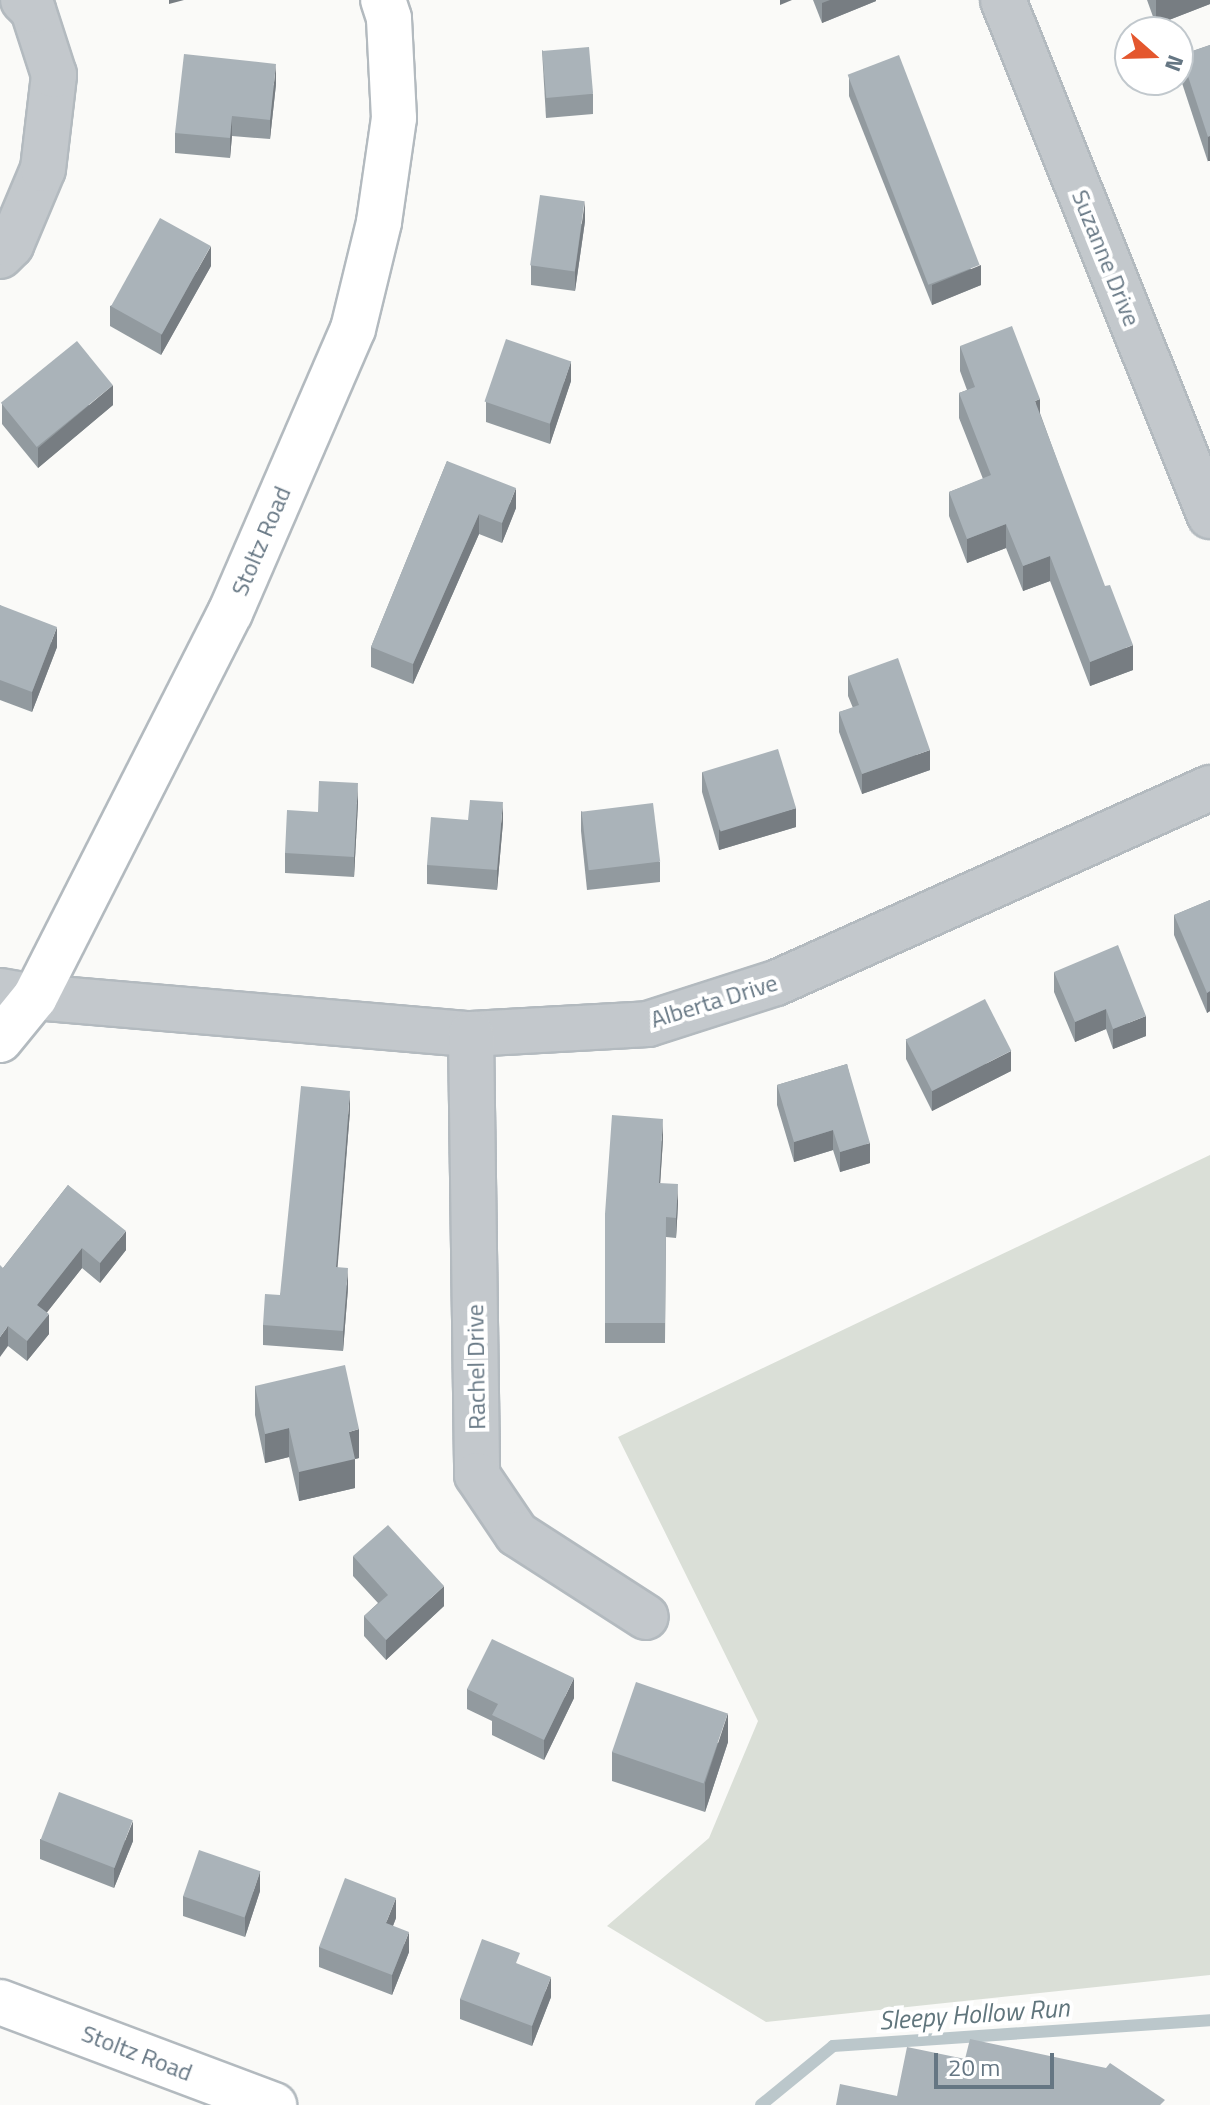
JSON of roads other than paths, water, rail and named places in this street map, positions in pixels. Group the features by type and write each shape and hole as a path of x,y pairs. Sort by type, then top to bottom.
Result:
{"street":[{"path":"0,256 11,245 43,169 54,75 33,10 23,0"},
{"name":"Stoltz Road","path":"0,1040 18,994 230,613 353,329 379,222 394,118 389,18 383,0"},
{"name":"Suzanne Drive","path":"1003,0 1210,516"},
{"name":"Alberta Drive","path":"18,994 471,1034 648,1024 776,983 1210,788"},
{"name":"Rachel Drive","path":"471,1034 477,1475 517,1534 646,1617"},
{"name":"Stoltz Road","path":"0,2002 274,2105"}],"waterway":[{"name":"Sleepy Hollow Run","path":"761,2105 833,2046 1210,2020"}]}
